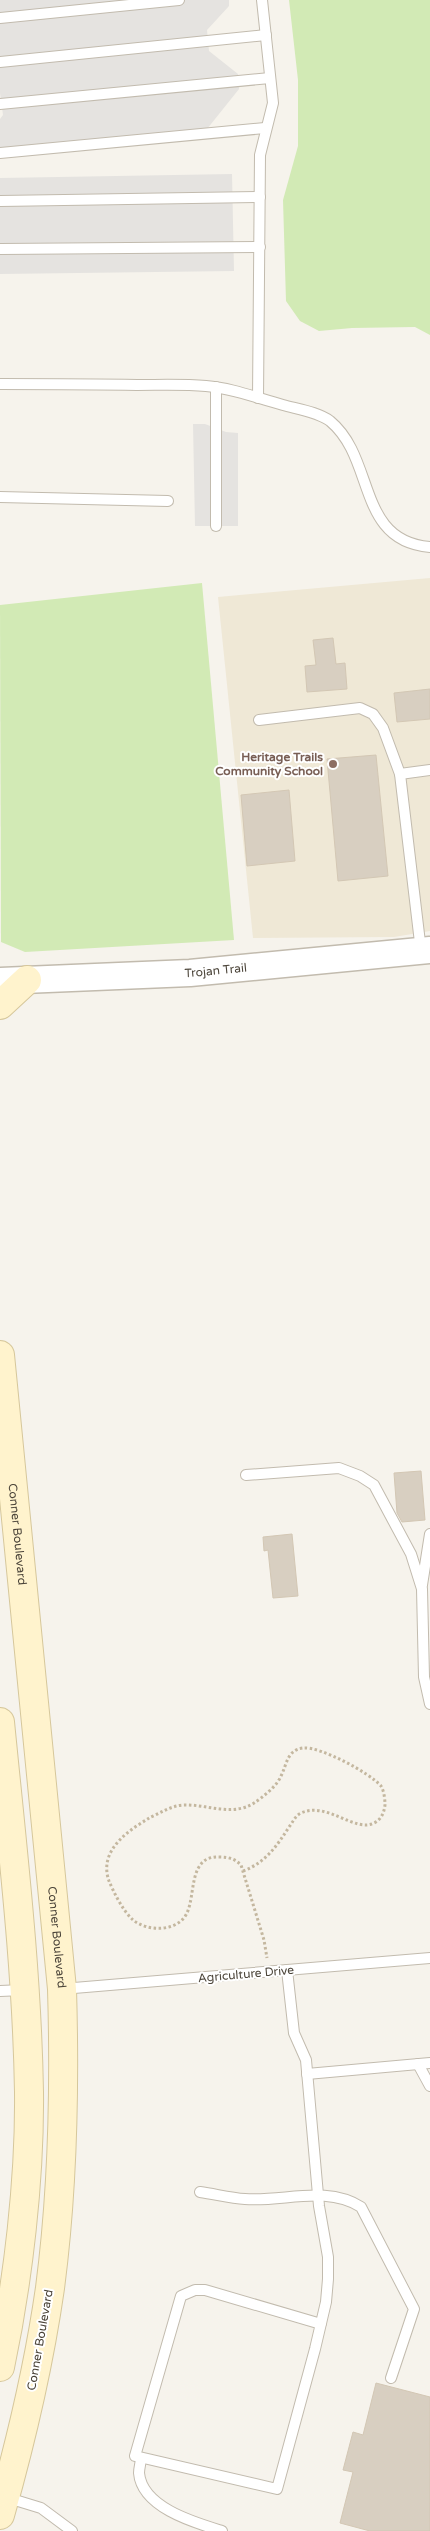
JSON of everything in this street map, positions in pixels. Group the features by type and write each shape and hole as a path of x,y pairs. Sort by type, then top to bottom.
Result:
{"main road":[{"path":"0,1005 27,980"},
{"name":"Conner Boulevard","path":"0,1355 62,1989 64,2062 59,2203 50,2289 19,2448 2,2502"},
{"path":"0,1722 12,1990 29,2094 19,2245 0,2367"},
{"path":"12,1990 62,1989"}],"street":[{"name":"Trojan Trail","path":"0,981 190,972 426,950"}],"lane":[{"path":"0,18 179,0"},
{"path":"258,398 260,156 265,128 273,103 262,0"},
{"path":"0,62 266,35"},
{"path":"0,104 270,78"},
{"path":"0,153 265,128"},
{"path":"0,201 260,197"},
{"path":"0,249 260,247"},
{"path":"0,384 216,387 329,420 356,457 373,507 382,522 393,534 409,543 430,547"},
{"path":"216,387 216,526"},
{"path":"0,497 168,502"},
{"path":"258,720 360,708 373,714 383,728 400,774 426,950"},
{"path":"400,774 430,770"},
{"path":"246,1475 339,1468 360,1476 374,1485 411,1554 422,1589"},
{"path":"430,1534 422,1589 424,1677 430,1704"},
{"name":"Agriculture Drive","path":"62,1989 430,1958"},
{"path":"287,1970 294,2033 306,2060 318,2195 328,2272 326,2302 321,2324 277,2489 135,2456 182,2296 195,2290 205,2290 321,2324"},
{"path":"307,2074 430,2063"},
{"path":"418,2064 430,2086"},
{"path":"200,2192 246,2200 318,2195 347,2198 361,2207 414,2309 391,2378"},
{"path":"142,2458 139,2474 143,2486 155,2501 180,2518 222,2531"},
{"path":"2,2502 41,2508 72,2531"}],"path":[{"path":"243,1871 255,1867 274,1850 296,1815 303,1812 328,1811 365,1826 373,1824 381,1818 384,1810 385,1799 381,1786 346,1762 304,1748 295,1750 288,1756 281,1776 274,1786 254,1803 232,1810 184,1805 171,1807 123,1834 107,1863 110,1882 124,1910 134,1920 152,1928 165,1928 174,1925 187,1913 191,1887 203,1862 214,1856 236,1860 243,1871 264,1940 269,1972"}],"shaded area":[{"path":"0,0 229,0 229,6 207,30 209,51 238,74 239,89 203,134 0,153 0,119 3,115 0,93"},
{"path":"232,174 234,271 0,274 0,178"},
{"path":"193,424 205,424 226,432 238,433 238,526 195,526"},
{"name":"Heritage Trails Community School","path":"430,578 430,931 394,937 253,938 218,597"}],"green space":[{"path":"289,0 430,0 430,335 415,327 352,328 319,331 300,321 286,301 283,200 298,146 298,80"},
{"path":"202,583 234,940 25,952 1,942 0,605"}],"building":[{"path":"333,638 336,664 345,663 347,689 307,692 305,666 316,665 313,640"},
{"path":"430,689 430,719 397,722 394,693"},
{"path":"376,755 388,876 338,881 327,759"},
{"path":"289,790 295,861 247,866 241,795"},
{"path":"421,1471 425,1520 402,1522 397,1513 394,1473"},
{"path":"292,1534 298,1596 273,1598 268,1550 264,1551 263,1537"},
{"path":"376,2383 430,2397 430,2531 370,2531 340,2523 353,2472 343,2470 353,2432 363,2435"}],"place":[{"name":"Heritage Trails Community School","path":"333,764"}]}
